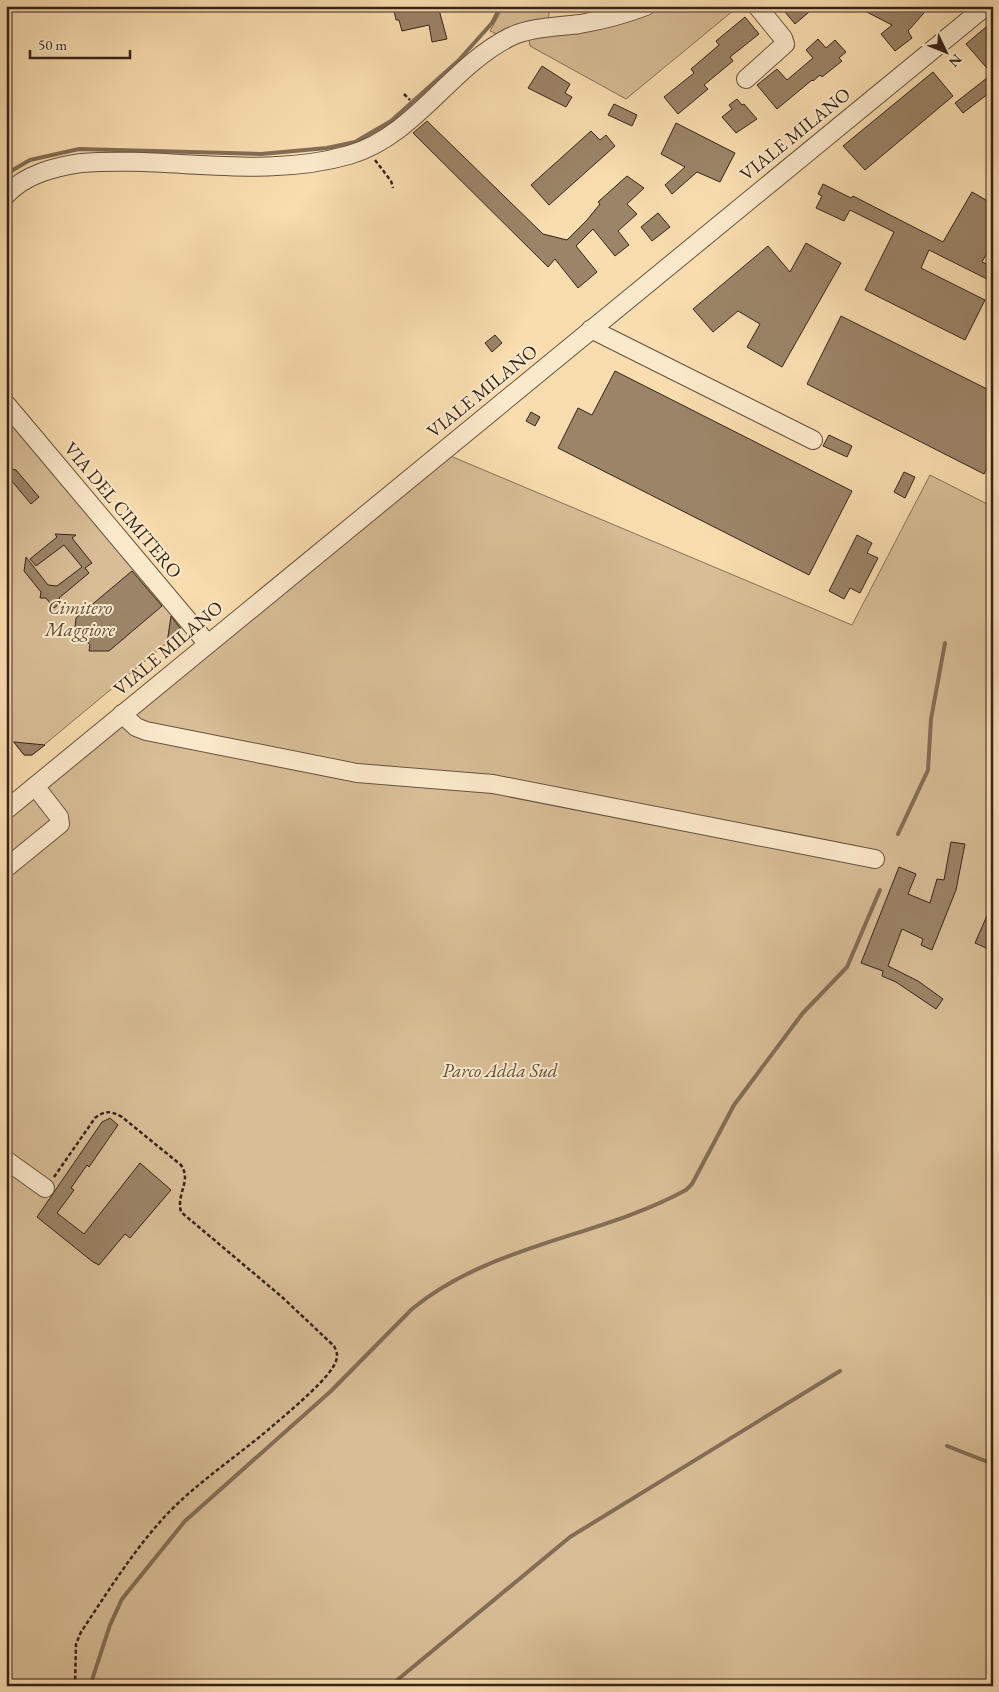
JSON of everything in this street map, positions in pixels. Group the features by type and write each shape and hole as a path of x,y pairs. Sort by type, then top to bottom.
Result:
{"street":[{"path":"6,195 28,178 62,166 81,163 288,165 333,159 369,148 400,129 479,59 511,36 536,29 598,21 646,6"},
{"path":"746,79 786,44 757,6"},
{"name":"VIALE MILANO","path":"6,810 207,643 986,6"},
{"path":"591,329 813,440"},
{"name":"VIA DEL CIMITERO","path":"6,404 207,643"},
{"path":"122,714 136,727 146,731 309,764 357,772 493,784 875,859"},
{"path":"6,868 60,824 60,817 35,786"},
{"path":"6,1160 45,1188"}],"path":[{"path":"404,94 410,100"},
{"path":"369,148 393,188"},
{"path":"45,1188 95,1118 102,1113 112,1111 181,1165 186,1173 186,1180 178,1203 181,1212 282,1297 334,1346 338,1354 336,1362 324,1377 246,1449 192,1490 139,1547 81,1632 76,1644 74,1686"}],"green space":[{"path":"504,6 550,6 548,22 499,35 490,31"},
{"path":"659,6 731,6 734,10 626,99 530,46 529,39 634,16"},
{"name":"Cimitero Maggiore","path":"6,411 181,625 180,632 32,755 24,755 6,733"},
{"name":"Parco Adda Sud","path":"448,455 852,625 930,475 993,507 993,1686 6,1686 6,820"}],"building":[{"path":"393,6 438,6 447,39 432,42 429,25 402,31 399,20 396,20"},
{"path":"780,6 816,6 795,24"},
{"path":"855,6 930,6 908,31 912,38 895,51 881,34 892,25"},
{"path":"745,17 759,34 730,57 733,61 704,85 708,89 678,114 664,97 694,73 691,69 719,45 716,41"},
{"path":"993,21 993,90 963,113 955,103 992,74 966,44"},
{"path":"818,39 826,48 835,40 846,52 839,58 842,61 822,77 820,75 812,80 777,109 757,85 777,69 787,80 813,58 806,50"},
{"path":"542,66 570,84 565,93 572,97 566,107 528,88"},
{"path":"933,72 953,96 865,170 843,146"},
{"path":"737,99 757,119 736,133 722,117 732,109 729,105"},
{"path":"614,104 637,115 632,126 608,115"},
{"path":"427,121 543,234 567,240 587,220 600,204 598,202 627,176 644,188 627,204 637,214 618,231 629,245 615,256 593,229 576,246 597,272 578,288 555,259 548,267 413,133"},
{"path":"676,123 735,153 720,182 697,172 672,194 665,185 685,167 661,154"},
{"path":"591,131 600,140 606,135 615,146 549,205 531,185"},
{"path":"823,184 851,198 853,196 943,242 972,192 993,204 993,242 982,262 993,267 993,282 929,250 921,268 985,300 965,340 865,290 894,232 850,210 844,221 816,208 822,196 818,194"},
{"path":"658,213 670,227 652,241 641,227"},
{"path":"806,243 841,263 782,367 747,347 760,324 738,311 713,332 693,309 768,246 790,272"},
{"path":"841,316 993,392 993,456 984,474 807,384"},
{"path":"495,335 502,343 492,352 485,343"},
{"path":"615,371 852,491 809,575 558,448 578,408 592,415"},
{"path":"531,412 540,417 535,426 526,421"},
{"path":"829,435 852,446 847,457 823,446"},
{"path":"6,468 16,470 39,497 31,504 6,474"},
{"path":"904,472 915,477 905,498 894,492"},
{"path":"55,534 76,535 72,538 92,563 85,568 89,573 59,598 62,602 54,608 46,598 40,598 41,592 24,571 26,557 48,585 57,586 82,567 64,545 36,566 30,559 57,537"},
{"path":"857,535 872,543 867,553 878,558 860,593 850,588 844,599 829,591"},
{"path":"132,571 162,606 109,651 89,651 90,645 75,627 76,618"},
{"path":"171,616 180,628 180,632 167,643"},
{"path":"14,742 45,745 32,755 24,755"},
{"path":"951,842 965,844 956,890 932,950 921,945 923,939 902,929 888,966 918,981 943,999 936,1009 896,982 882,976 883,971 861,963 899,867 916,874 908,894 930,903 937,879 944,880"},
{"path":"993,902 993,951 975,943"},
{"path":"110,1118 118,1125 89,1167 87,1165 71,1188 74,1190 57,1213 84,1234 140,1163 171,1190 130,1238 125,1234 99,1265 37,1217 102,1122"}],"waterway":[{"path":"6,174 30,160 79,149 261,154 327,148 355,142 391,121 458,61 492,23 501,6"},
{"path":"898,834 928,770 931,719 945,643"},
{"path":"90,1686 110,1625 122,1599 185,1521 331,1391 412,1309 443,1287 476,1270 510,1255 617,1220 686,1190 692,1184 734,1105 802,1014 847,967 880,890"},
{"path":"390,1686 570,1537 840,1371"},
{"path":"947,1446 993,1464"}]}
